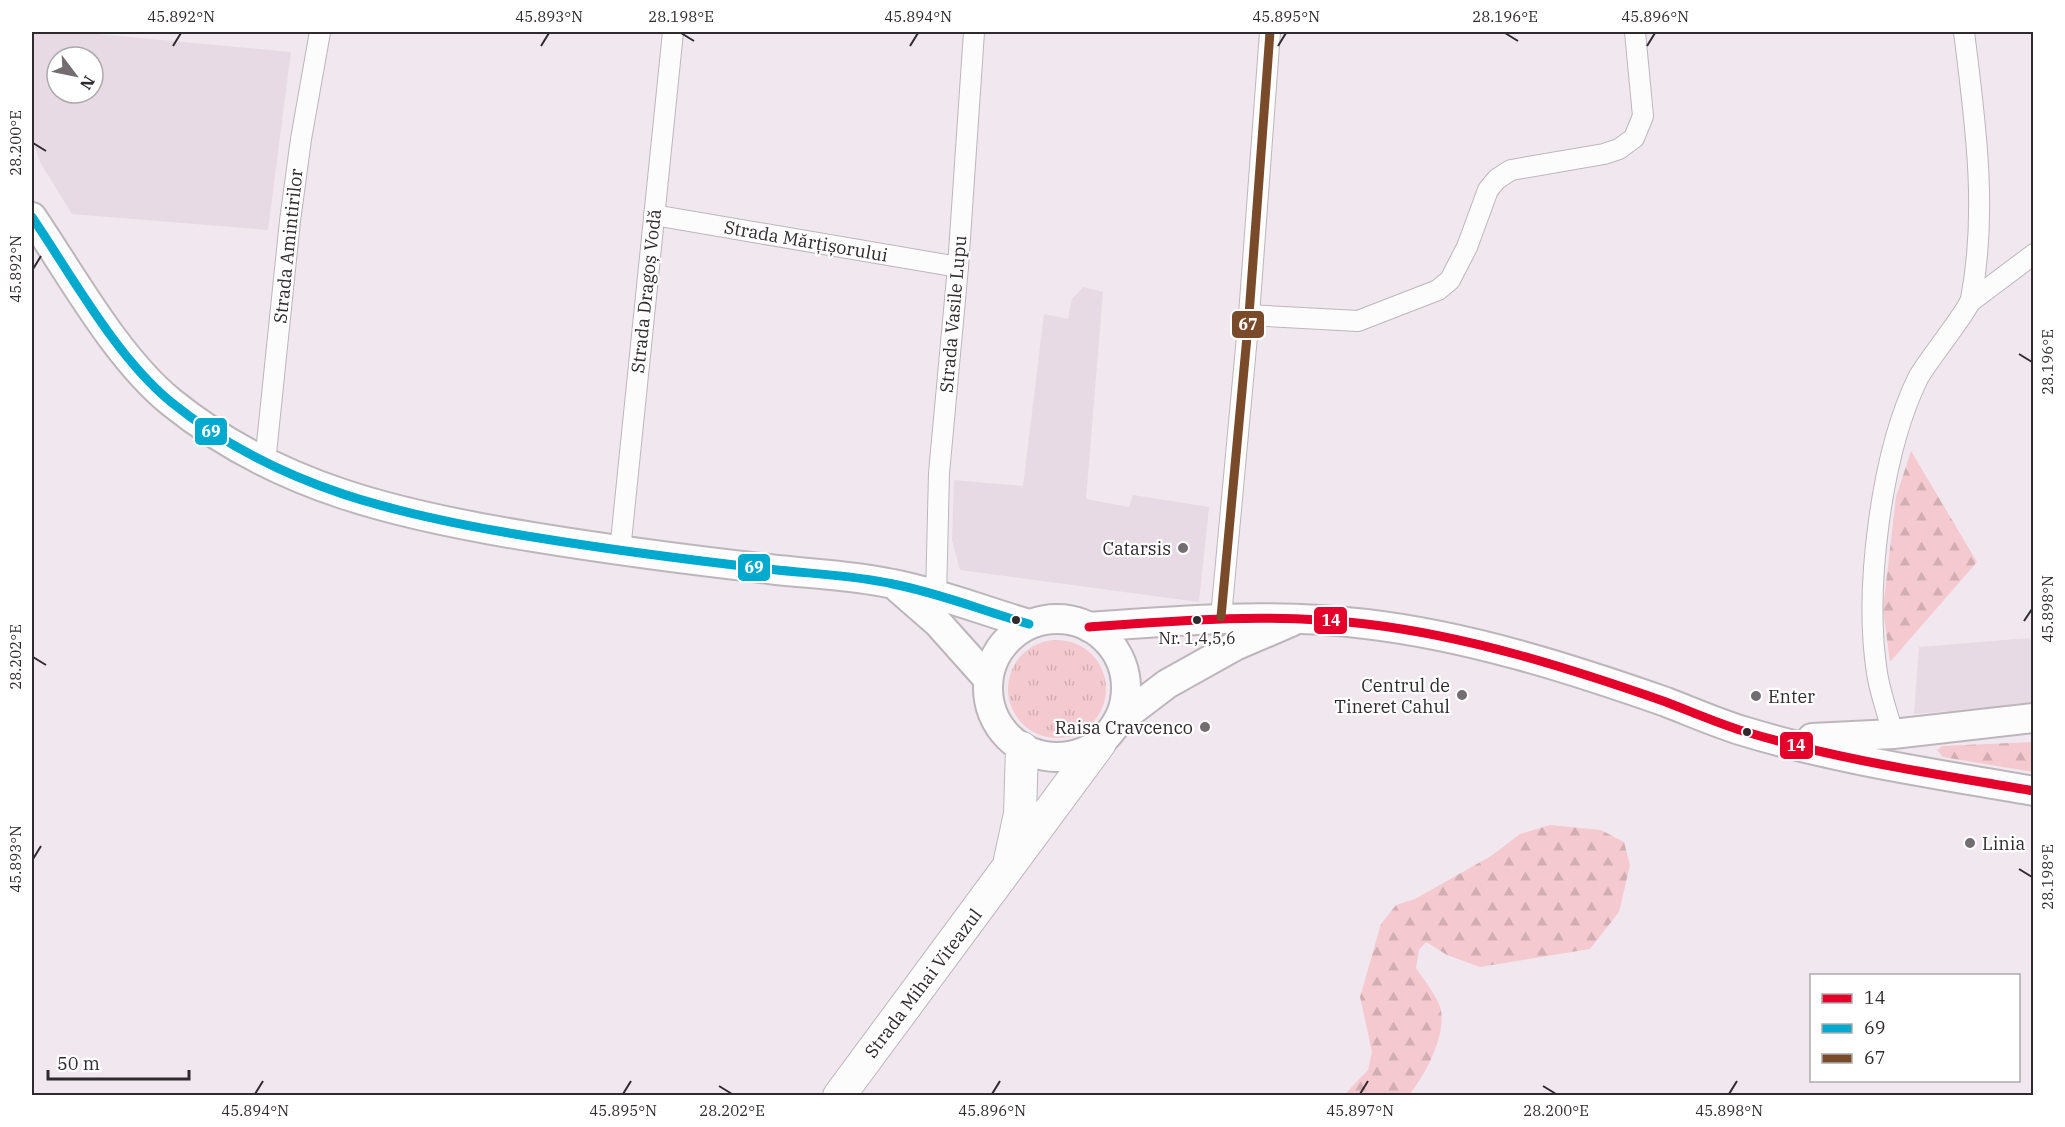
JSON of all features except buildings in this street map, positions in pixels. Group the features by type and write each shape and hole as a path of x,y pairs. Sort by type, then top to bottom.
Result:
{"main road":[{"path":"32,217 133,363 170,401 266,463 336,493 391,510 446,523 620,551 893,584 1029,624"},
{"path":"893,584 938,623 988,679"},
{"path":"1299,619 1235,646 1167,684 1079,754 1055,758 1022,748 1006,736 994,719 988,700 988,679 998,651 1012,635 1029,624 1059,619 1089,627 1221,617 1299,619 1366,624 1475,644 1598,680 1744,731 1895,768 2034,791"},
{"path":"1089,627 1107,640 1123,669 1126,690 1108,732"},
{"path":"1781,740 1893,734 2034,718"},
{"path":"1936,774 1923,755 1924,745 1944,727"},
{"name":"Strada Mihai Viteazul","path":"839,1095 1008,870 1108,732"},
{"name":"Strada Mihai Viteazul","path":"1008,870 1020,814 1022,748"}],"street":[{"name":"Strada Amintirilor","path":"266,463 290,221 301,139 320,32"},
{"name":"Strada Dragoș Vodă","path":"620,551 673,32"},
{"name":"Strada Vasile Lupu","path":"936,597 939,473 958,267 974,32"},
{"path":"1221,617 1249,315 1270,32"},
{"path":"1249,315 1358,321 1438,290 1450,280 1488,190 1497,179 1511,170 1604,154 1619,149 1634,138 1643,116 1635,32"},
{"path":"1964,32 1978,141 1979,189 1970,302"},
{"name":"Strada Mărțișorului","path":"654,214 958,267"},
{"path":"1893,734 1877,673 1873,611 1876,557 1884,493 1902,419 1919,378 1970,302 2034,255"}],"shaded area":[{"path":"32,32 76,32 291,52 268,230 72,214 41,164 32,139"},
{"path":"1083,287 1103,292 1086,499 1129,507 1133,495 1209,507 1199,602 960,570 952,540 954,480 1023,486 1044,314 1068,319 1072,299"},
{"path":"2029,638 2033,644 2033,704 1914,714 1919,647"}],"green space":[{"path":"1911,451 1977,562 1890,662 1883,609 1896,497"},
{"path":"1057,640 1076,643 1092,654 1103,670 1106,689 1103,708 1092,724 1076,735 1057,738 1038,735 1022,724 1011,708 1008,689 1011,670 1022,654 1038,643"},
{"path":"2033,742 2033,772 1943,757 1937,750 1942,746"},
{"path":"1550,825 1601,830 1624,842 1630,865 1619,912 1590,949 1480,967 1447,955 1426,942 1419,950 1416,968 1432,990 1442,1015 1439,1039 1428,1065 1409,1095 1344,1095 1368,1070 1372,1052 1360,997 1381,924 1396,905 1415,899 1491,856 1520,834"}],"transit line":[{"name":"67","path":"1221,617 1249,315 1270,32"},
{"name":"69","path":"32,217 113,339 151,384 212,432 298,477 389,508 484,529 739,566 878,581 927,592 1029,624"},
{"name":"14","path":"1089,627 1262,618 1331,621 1404,629 1480,645 1593,677 1733,728 1779,741 1888,766 2034,791"}],"place":[{"name":"Catarsis","path":"1183,548"},
{"name":"Nr. 1,4,5,6","path":"1197,620"},
{"name":"Centrul de Tineret Cahul","path":"1462,695"},
{"name":"Enter","path":"1756,696"},
{"name":"Raisa Cravcenco","path":"1205,727"},
{"name":"Linia","path":"1970,843"}]}
